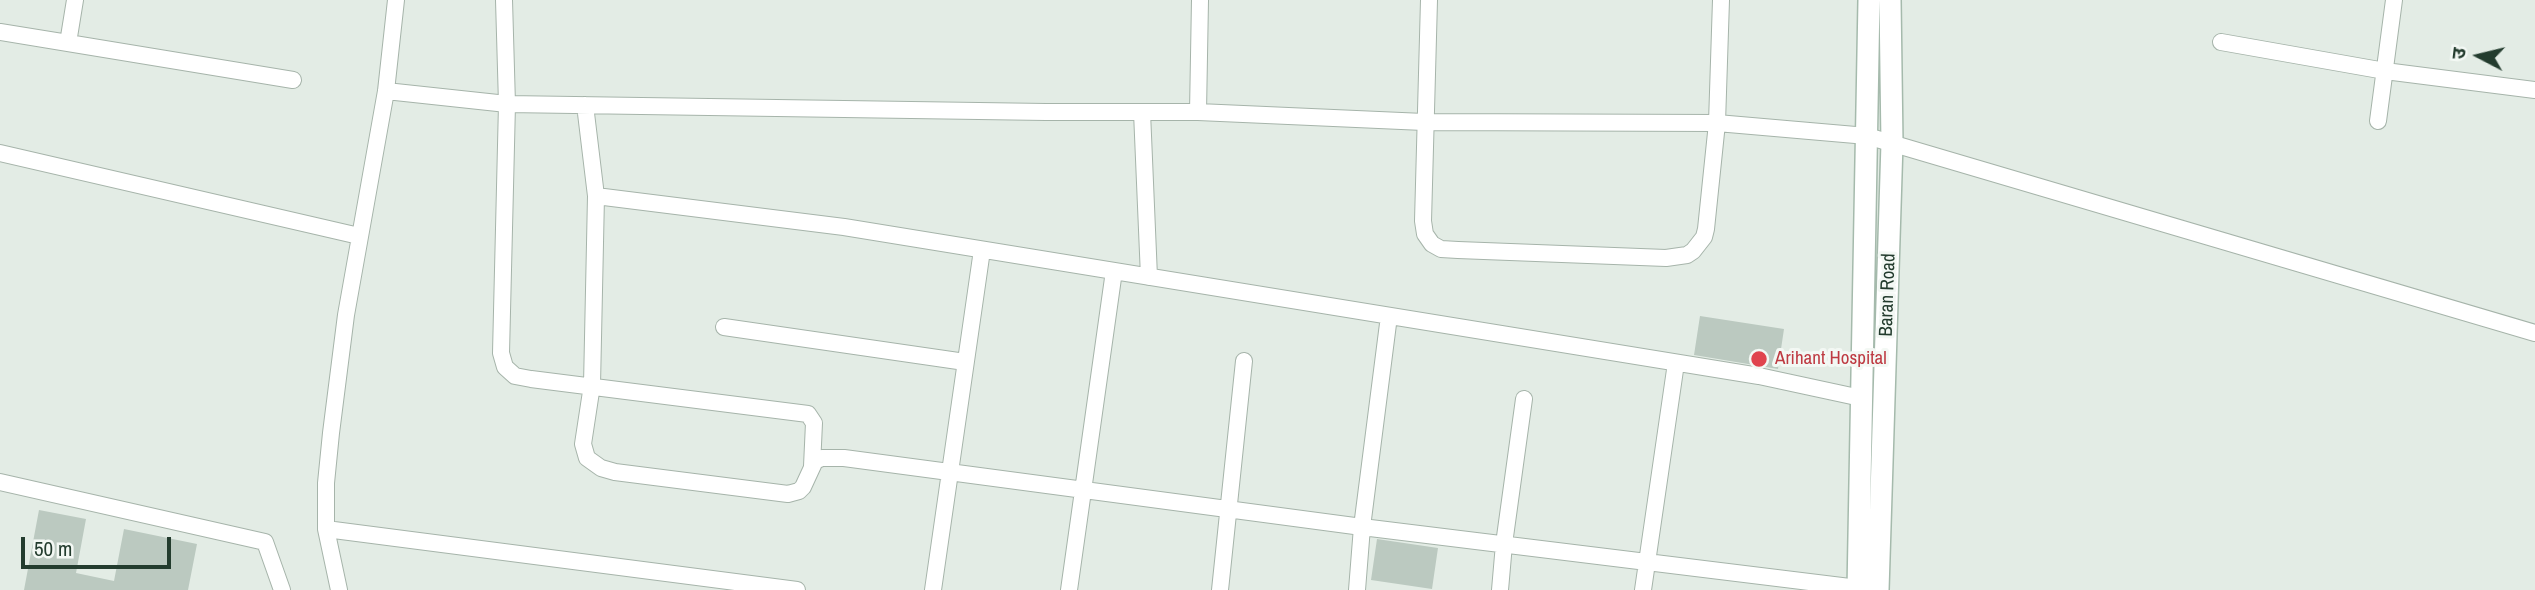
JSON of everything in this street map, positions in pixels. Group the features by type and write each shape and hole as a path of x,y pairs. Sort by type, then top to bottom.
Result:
{"main road":[{"name":"Baran Road","path":"1864,589 1861,398 1870,0"},
{"name":"Baran Road","path":"1864,589 1892,143 1891,0"}],"street":[{"path":"68,43 75,0"},
{"path":"339,590 326,529 326,483 359,236 386,91 396,0"},
{"path":"504,0 506,104 501,353 505,367 515,376 592,385 808,414 814,423 812,466 799,491 788,494 615,472 601,468 587,458 584,451 592,385 596,195 585,105"},
{"path":"1198,112 1200,0"},
{"path":"1429,0 1423,220 1428,240 1436,247 1458,250 1666,258 1687,255 1704,237 1717,123 1721,0"},
{"path":"2378,121 2394,0"},
{"path":"0,32 293,80"},
{"path":"2221,42 2385,71 2535,90"},
{"path":"386,91 506,104 1198,112 1424,122 1717,123 1867,136 2535,332"},
{"path":"1142,112 1149,277"},
{"path":"0,153 359,236"},
{"path":"596,195 844,227 1759,376 1861,398"},
{"path":"933,590 982,250"},
{"path":"1069,590 1114,271"},
{"path":"1357,590 1362,527 1389,316"},
{"path":"724,327 965,362"},
{"path":"1220,590 1244,361"},
{"path":"1643,590 1676,363"},
{"path":"1500,590 1524,399"},
{"path":"812,466 822,458 830,457 1864,589"},
{"path":"0,482 265,542 282,590"},
{"path":"326,529 797,590"}],"building":[{"path":"1700,316 1784,329 1778,369 1694,355"},
{"path":"39,510 86,519 76,573 114,581 124,529 197,544 188,590 24,590"},
{"path":"1377,539 1438,548 1432,589 1371,580"}],"place":[{"name":"Arihant Hospital","path":"1759,359"}]}
